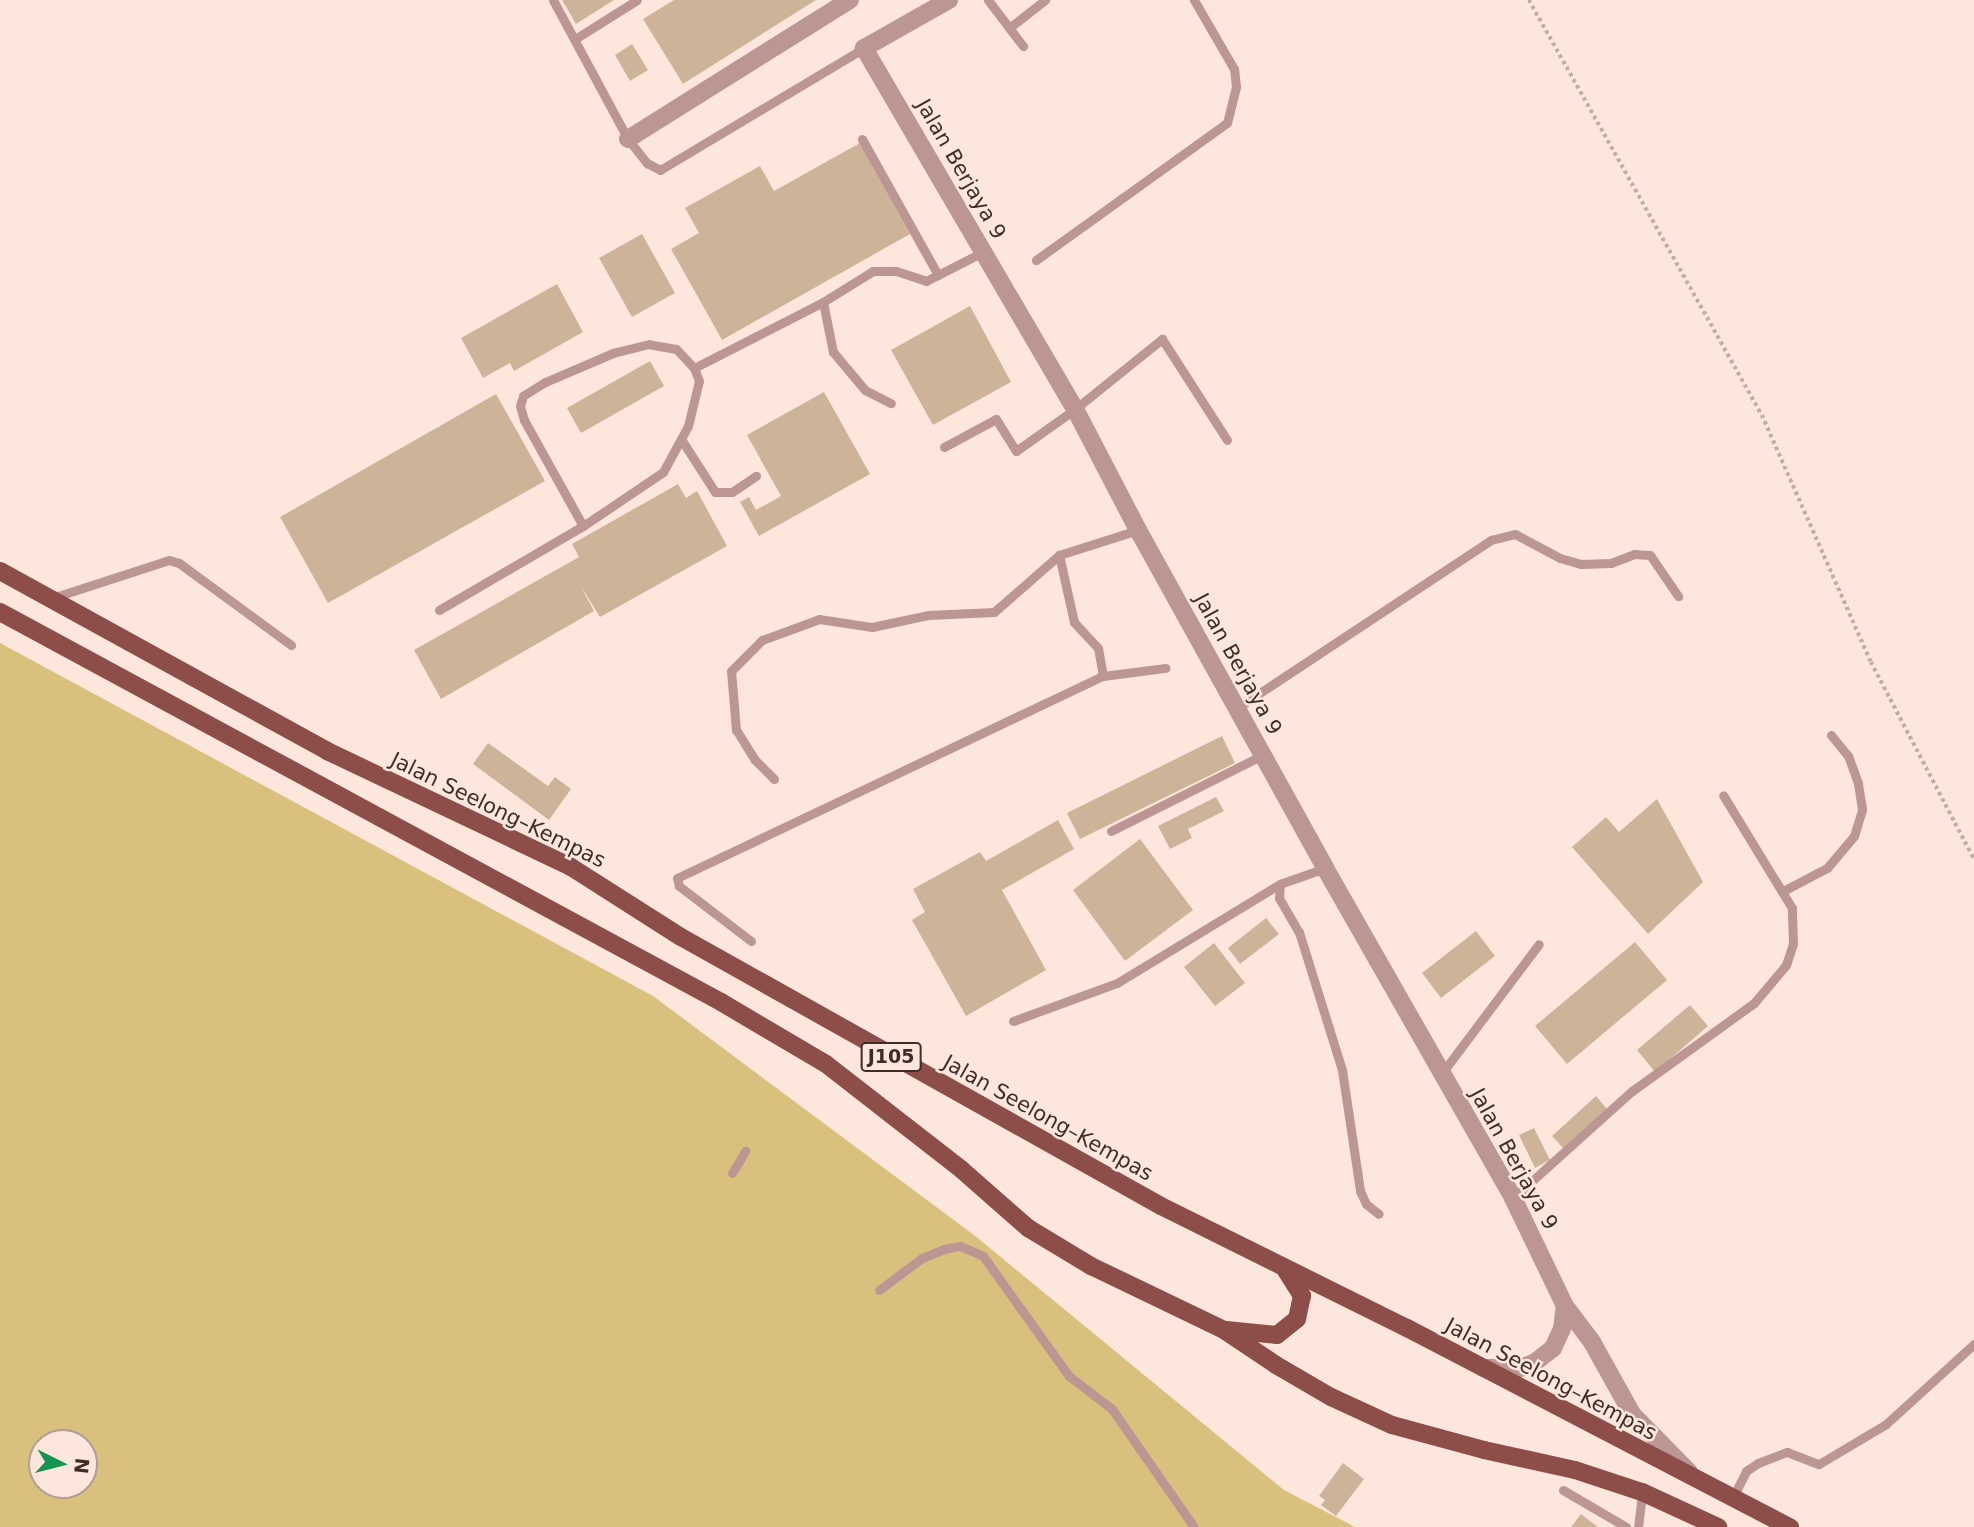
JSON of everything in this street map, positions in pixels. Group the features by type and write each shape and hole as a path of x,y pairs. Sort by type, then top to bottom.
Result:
{"main road":[{"name":"Jalan Seelong–Kempas","path":"0,572 327,751 571,867 681,937 1161,1206 1790,1527"},
{"name":"J105","path":"0,612 720,1002 826,1064 962,1170 1028,1228 1091,1266 1224,1330 1331,1397 1392,1424 1483,1450 1574,1470 1642,1492 1718,1527"},
{"path":"1224,1330 1277,1335 1297,1320 1302,1296 1284,1269"}],"street":[{"path":"628,139 850,0"},
{"path":"863,48 949,0"},
{"name":"Jalan Berjaya 9","path":"863,48 1075,409 1138,530 1325,868 1513,1198 1565,1306 1592,1342 1632,1414 1694,1478"},
{"path":"1483,1368 1520,1368 1534,1363 1553,1348 1562,1329 1565,1306"}],"lane":[{"path":"552,0 628,139 647,163 660,170 863,48"},
{"path":"575,39 637,0"},
{"path":"988,0 1023,46"},
{"path":"1009,28 1045,0"},
{"path":"1036,260 1227,122 1236,87 1234,69 1194,0"},
{"path":"862,139 938,275"},
{"path":"694,368 823,302 873,271 896,271 926,281 983,251"},
{"path":"823,302 833,352 865,390 891,403"},
{"path":"944,447 996,419 1016,451 1075,409 1162,339 1227,440"},
{"path":"439,610 583,526 663,472 688,426 699,381 694,368 676,349 649,344 613,353 545,382 523,396 520,406 524,420 583,526"},
{"path":"681,439 715,492 732,492 756,476"},
{"path":"774,779 755,760 736,730 731,671 762,640 819,620 872,627 928,615 994,612 1059,555 1138,530"},
{"path":"1237,708 1491,540 1515,534 1560,558 1581,564 1611,563 1634,554 1650,555 1678,596"},
{"path":"1059,555 1074,622 1098,648 1103,676"},
{"path":"51,598 169,560 179,563 291,645"},
{"path":"751,941 679,886 677,878 1103,676 1165,668"},
{"path":"1783,891 1827,868 1854,836 1862,809 1858,783 1848,756 1831,735"},
{"path":"1111,831 1263,755"},
{"path":"1513,1198 1632,1091 1754,1003 1786,965 1794,931 1791,908 1723,795"},
{"path":"1013,1021 1116,984 1280,884 1325,868"},
{"path":"1280,884 1279,898 1299,932 1342,1070 1360,1191 1366,1204 1379,1214"},
{"path":"1441,1074 1539,944"},
{"path":"732,1172 745,1151"},
{"path":"879,1290 922,1258 944,1249 960,1246 983,1256 1069,1376 1112,1409 1194,1527"},
{"path":"1733,1497 1746,1471 1758,1463 1787,1452 1819,1464 1886,1424 1974,1344"},
{"path":"1563,1490 1626,1527"},
{"path":"1639,1527 1642,1492"}],"path":[{"path":"1529,0 1762,415 1871,662 1974,859"}],"shaded area":[{"path":"0,643 653,996 974,1235 1284,1490 1355,1527 0,1527"}],"building":[{"path":"562,0 614,0 576,24"},
{"path":"674,0 816,0 683,84 643,19"},
{"path":"632,44 648,70 630,81 615,55"},
{"path":"860,143 910,234 722,340 671,249 699,233 685,208 760,166 774,191"},
{"path":"642,234 675,293 632,317 599,258"},
{"path":"557,284 583,332 514,371 510,363 483,378 461,338"},
{"path":"970,306 1011,382 933,425 891,350"},
{"path":"650,361 664,386 581,433 567,408"},
{"path":"824,392 870,474 759,536 740,502 749,497 756,510 781,496 747,435"},
{"path":"496,394 545,481 328,603 280,517"},
{"path":"678,484 686,498 697,491 727,546 600,617 580,585 594,611 441,699 414,650 579,557 572,544"},
{"path":"1222,736 1235,763 1080,839 1067,813"},
{"path":"488,743 548,786 555,777 571,789 549,820 473,764"},
{"path":"1216,797 1224,811 1188,829 1192,838 1170,849 1158,826"},
{"path":"1657,799 1703,882 1648,934 1572,847 1606,817 1619,832"},
{"path":"1058,820 1074,849 1002,890 1046,970 966,1016 912,920 925,912 913,889 980,852 986,861"},
{"path":"1140,839 1193,910 1125,961 1073,890"},
{"path":"1266,918 1279,934 1240,964 1228,948"},
{"path":"1476,931 1495,956 1441,998 1422,973"},
{"path":"1635,942 1667,980 1567,1064 1535,1026"},
{"path":"1214,943 1245,983 1215,1006 1184,967"},
{"path":"1690,1005 1708,1026 1655,1072 1637,1050"},
{"path":"1596,1096 1607,1109 1563,1148 1552,1136"},
{"path":"1534,1128 1550,1160 1535,1168 1519,1135"},
{"path":"1343,1463 1364,1479 1336,1516 1321,1505 1325,1500 1319,1496"},
{"path":"1581,1514 1598,1527 1571,1527"}]}
